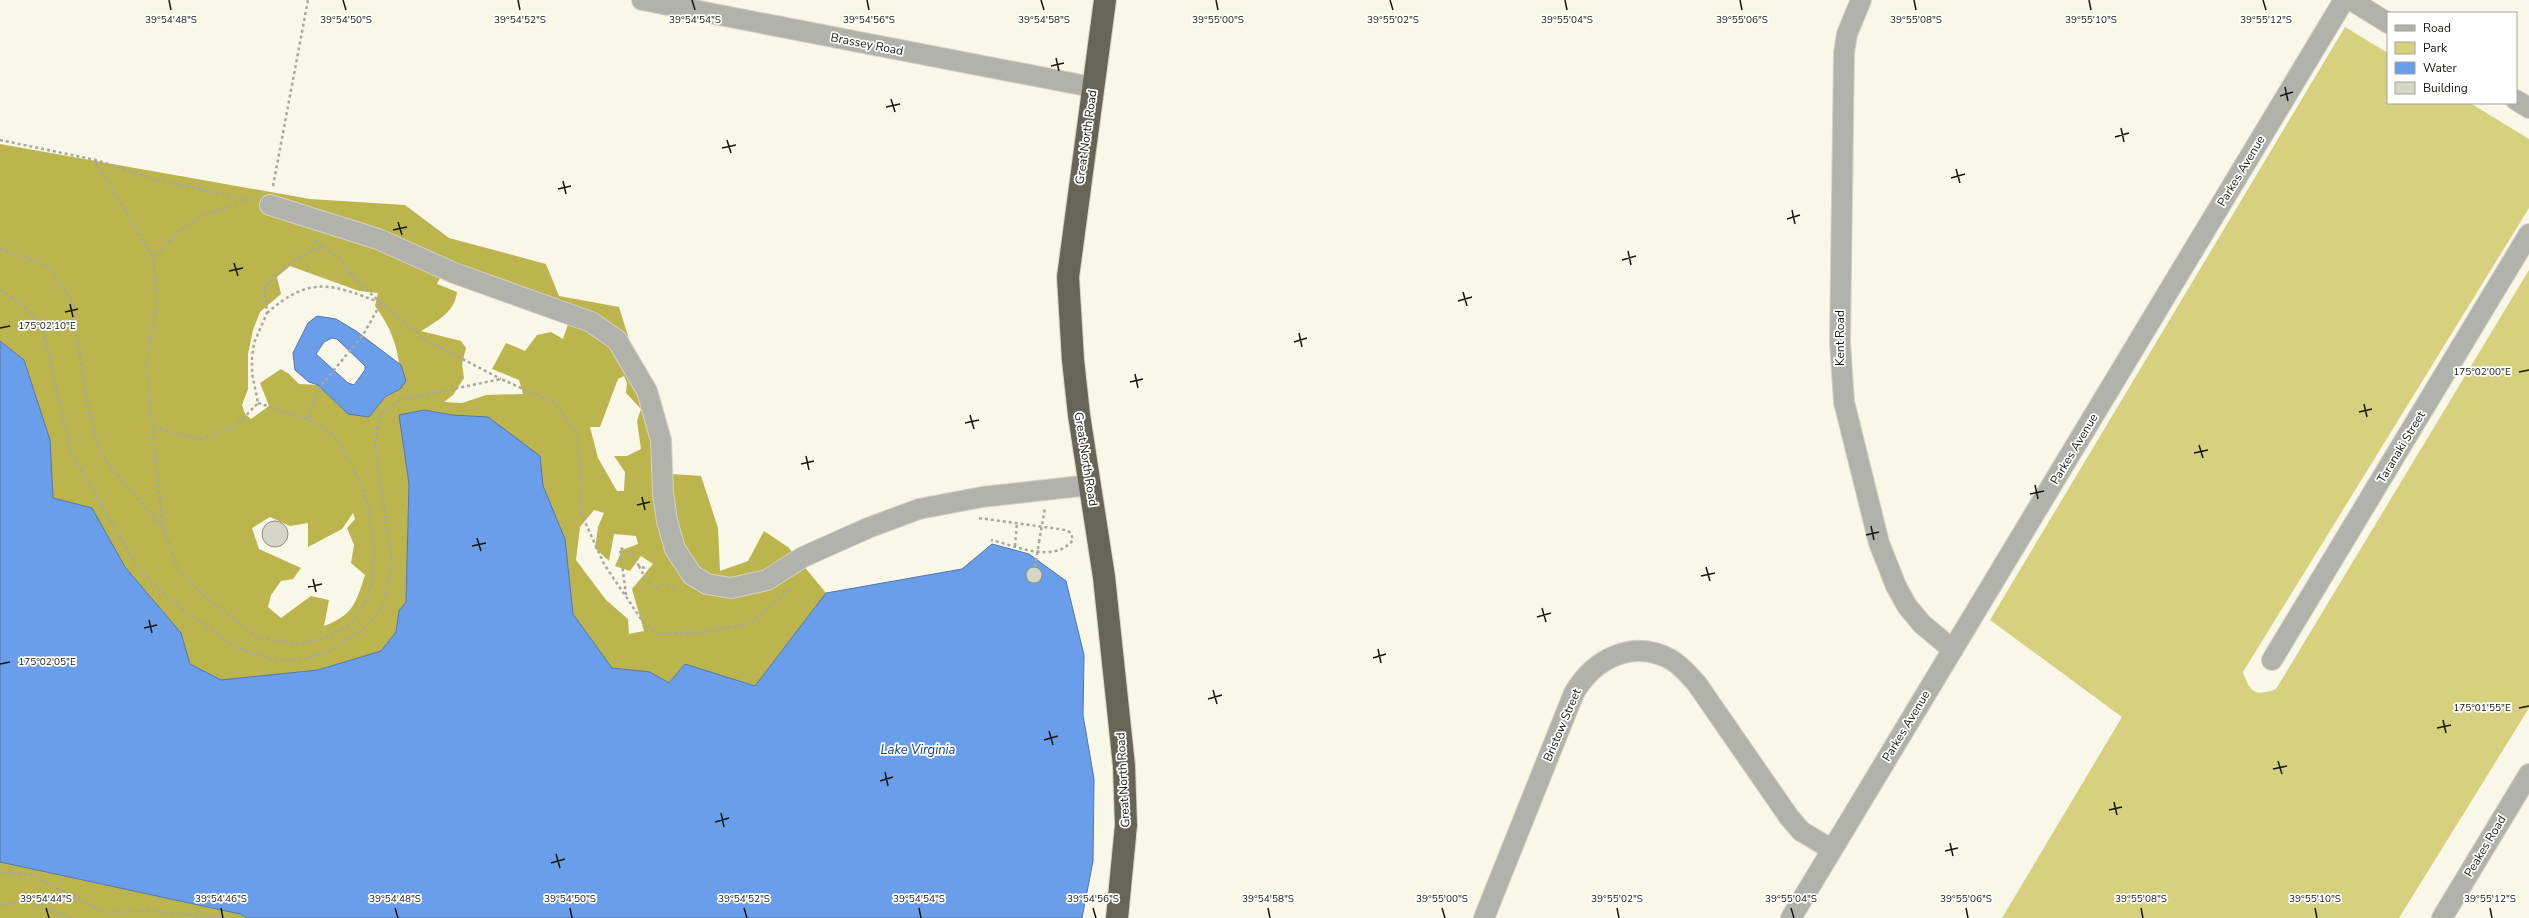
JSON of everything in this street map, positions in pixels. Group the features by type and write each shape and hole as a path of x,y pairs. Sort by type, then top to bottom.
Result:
{"highway":[{"name":"Great North Road","path":"1105,0 1092,87 1068,277 1072,360 1111,632 1124,766 1126,825 1117,918"}],"street":[{"name":"Brassey Road","path":"642,0 1092,87"},
{"name":"Kent Road","path":"1861,0 1847,34 1844,53 1840,342 1844,402 1880,543 1896,586 1907,606 1922,624 1953,650"},
{"name":"Parkes Avenue","path":"1791,918 1831,849 1953,650 2344,0"},
{"path":"2351,0 2387,21"},
{"path":"2517,101 2529,108"},
{"path":"270,205 378,239 454,273 591,322 617,340 647,391 661,440 663,493 667,521 675,549 692,575 707,584 731,588 767,580 803,557 868,528 919,509 982,497 1090,485"},
{"name":"Taranaki Street","path":"2272,660 2529,234"},
{"name":"Bristow Street","path":"1484,918 1574,693 1582,678 1592,668 1619,654 1654,653 1670,659 1683,669 1697,684 1789,817 1801,831 1831,849"},
{"name":"Peakes Road","path":"2442,918 2529,774"}],"path":[{"path":"0,140 96,160 149,178 270,205 308,0"},
{"path":"96,160 154,259 157,303 146,367 154,427 164,529 178,570 210,601 257,637 296,644 325,638 347,627 364,607 371,587 374,572 372,526 357,476 334,435 308,419 258,403"},
{"path":"154,259 176,233 203,215 249,201"},
{"path":"310,236 340,260 356,280 381,303 426,340 501,379 555,403 576,433 581,472 581,513 604,564 641,619 657,634 698,633 748,624 771,607 794,586"},
{"path":"267,313 264,288 279,271 294,259 322,246"},
{"path":"0,249 48,266 72,301 86,396 98,446 110,466 164,529"},
{"path":"258,403 252,373 254,343 267,313 283,299 299,290 322,286 341,288 381,303"},
{"path":"0,290 20,303 42,326 71,452 134,563 170,600 235,647 274,660 306,659 329,650 363,629 382,607 392,562 374,444 380,415 400,400 501,379"},
{"path":"308,419 320,388 363,335 381,303"},
{"path":"154,427 199,440 236,426 258,403"},
{"path":"972,518 1042,525 1066,530 1072,533 1073,540 1068,546 1046,553 991,540"},
{"path":"1015,546 1017,523"},
{"path":"1035,567 1042,525"},
{"path":"626,595 620,548 631,553 645,578 656,589 663,584 673,588 692,575"},
{"path":"639,566 648,569"},
{"path":"0,872 32,875 103,912 149,911 230,918"},
{"path":"0,905 27,901 71,918"}],"green space":[{"path":"2345,27 2387,52 2387,104 2472,104 2529,139 2529,208 2243,672 2248,685 2254,691 2263,693 2276,689 2529,270 2529,708 2399,918 2002,918 2122,717 1990,620"}],"shaded area":[{"path":"0,144 310,199 405,205 449,238 546,264 559,296 619,307 671,474 701,476 718,528 720,571 748,561 764,531 788,547 826,593 755,686 685,664 669,683 650,672 612,668 573,614 565,539 543,486 540,456 452,415 424,410 399,415 409,484 406,602 399,611 396,632 381,651 318,670 221,680 190,664 181,633 125,567 92,508 52,498 50,440 24,360 0,341","holes":["290,266 359,291 378,293 375,306 382,315 392,335 400,366 400,389 385,397 369,417 348,414 318,385 299,384 289,374 281,369 260,383 269,406 251,419 245,414 242,405 248,389 248,354 253,330 260,312 281,294 277,277","446,266 553,305 579,307 577,324 568,324 563,339 551,332 537,335 525,351 506,343 492,369 519,380 523,394 486,395 462,403 444,402 453,395 464,378 462,364 466,348 461,341 421,331 444,315 456,299 457,292 437,284","624,376 627,383 626,393 641,409 637,421 641,449 627,456 614,456 625,472 624,491 617,491 598,458 590,427 600,427 618,379","594,510 604,513 598,527 595,548 609,561 614,534 636,536 638,544 622,550 615,566 630,571 641,556 653,564 632,589 644,631 629,634 628,619 606,600 576,560 580,527","353,513 355,519 347,528 354,545 351,563 365,575 356,601 352,607 334,622 324,626 329,600 311,596 281,618 268,607 271,595 281,581 293,579 301,568 259,549 252,528 270,517 290,526 308,523 308,547 342,529"]},
{"path":"0,862 240,914 246,918 0,918"}],"water":[{"path":"317,316 336,319 356,331 401,365 406,381 400,389 385,397 369,417 348,414 318,385 309,382 295,370 293,353 308,323","holes":["332,338 337,339 365,366 365,370 354,385 348,383 316,354 324,342"]},
{"name":"Lake Virginia","path":"0,341 24,360 50,440 53,498 92,508 125,567 181,633 190,664 221,680 318,670 381,651 396,632 399,611 406,602 409,484 399,415 424,410 452,415 488,417 540,456 543,486 565,539 573,614 612,668 650,672 669,683 685,664 755,686 826,593 962,569 992,544 1029,554 1066,581 1084,655 1083,715 1094,779 1093,861 1082,918 247,918 240,914 0,862"}],"building":[{"path":"275,521 284,525 288,534 284,543 275,547 266,543 262,534 266,525"},
{"path":"1031,567 1037,567 1042,572 1040,581 1037,583 1031,583 1026,578 1026,572"}]}
